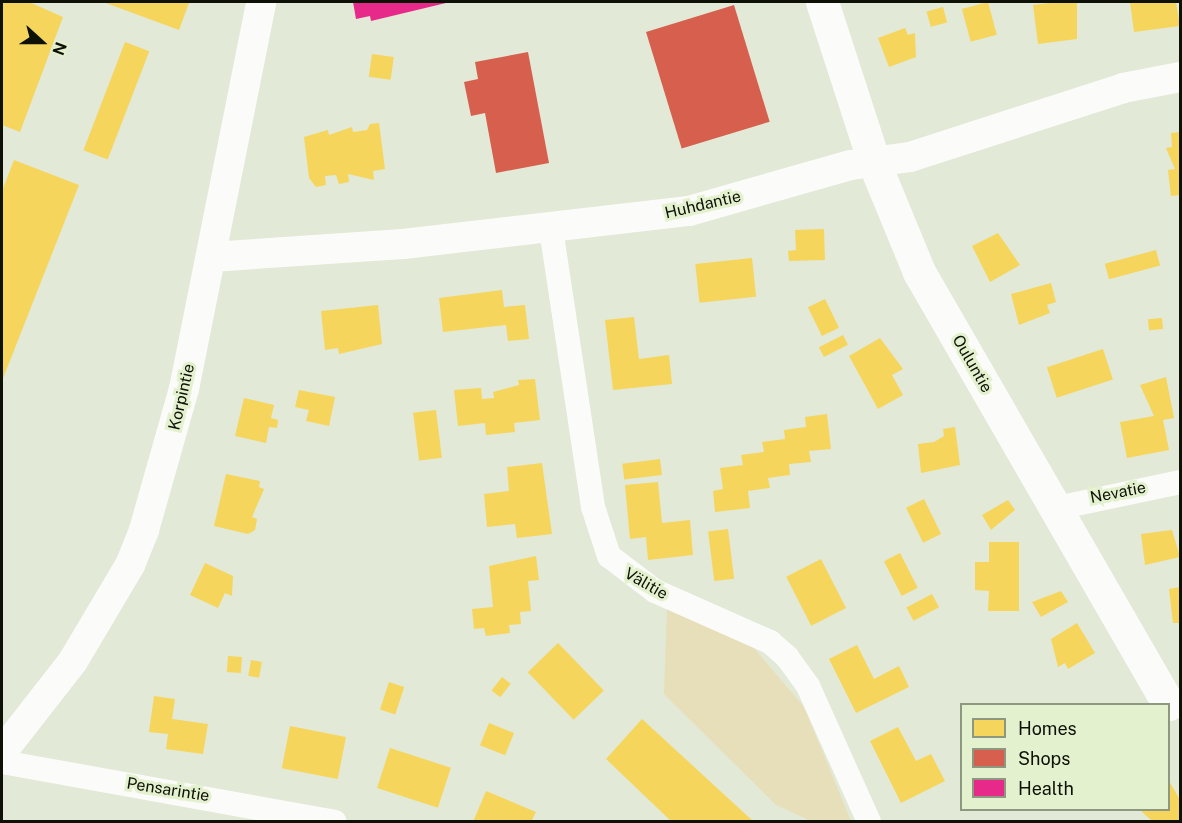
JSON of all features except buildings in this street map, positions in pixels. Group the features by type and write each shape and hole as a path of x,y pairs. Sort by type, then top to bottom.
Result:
{"main road":[{"name":"Ouluntie","path":"822,2 874,165 919,272 1057,508 1167,703"},
{"name":"Ouluntie","path":"1170,708 1180,725"}],"street":[{"name":"Korpintie","path":"2,752 73,661 130,566 170,449 211,257 261,2"},
{"name":"Huhdantie","path":"211,257 550,229 689,211 851,165 874,165 1123,88 1180,77"},
{"name":"Välitie","path":"550,229 593,507 609,556 655,591 770,642 788,657 808,686 869,822"},
{"name":"Nevatie","path":"1057,508 1180,482"},
{"name":"Pensarintie","path":"2,762 335,822"}],"shaded area":[{"path":"667,608 748,641 804,707 851,821 811,821 776,805 664,694"}]}
